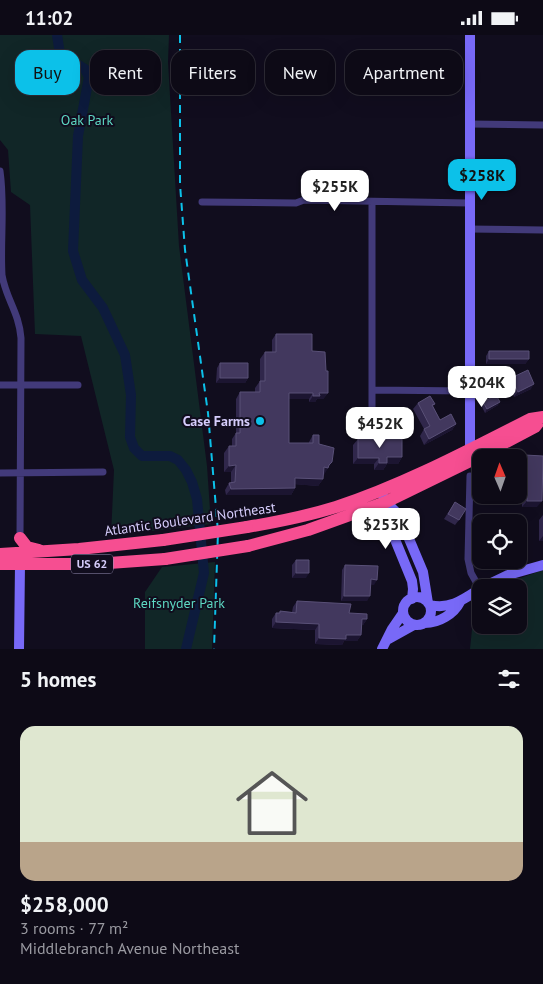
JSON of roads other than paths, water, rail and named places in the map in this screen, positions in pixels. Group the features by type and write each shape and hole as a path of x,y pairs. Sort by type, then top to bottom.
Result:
{"highway":[{"name":"US 62","path":"1,557 20,564 95,564 165,559 248,546 308,530 470,455 530,419 543,417"},
{"name":"Atlantic Boulevard Northeast","path":"1,557 163,540 248,527 383,496"},
{"path":"1,557 14,549 20,538 27,547 47,551"}],"street":[{"path":"470,35 470,455"},
{"path":"470,124 543,125"},
{"path":"0,171 2,273 9,300 21,327 20,538"},
{"path":"202,202 296,203 304,200 372,203 469,203"},
{"path":"372,203 372,433"},
{"path":"469,229 543,230"},
{"path":"0,300 9,300"},
{"path":"0,385 78,385"},
{"path":"372,390 469,391"},
{"path":"0,473 103,472"},
{"path":"470,476 468,559 471,573 475,579"},
{"path":"383,496 387,520 413,583 412,599"},
{"path":"383,496 399,515 423,572 431,615 426,623"},
{"path":"20,564 20,649"},
{"path":"500,579 543,565"},
{"path":"384,645 403,613 406,603 412,599 421,598 429,604 443,607 460,602 472,594"},
{"path":"403,613 407,621 414,625 433,623 456,609 460,602"},
{"path":"384,645 414,625"}],"waterway":[{"path":"57,35 60,54 85,69 89,77 78,136 73,251 82,280 103,308 125,355 131,395 130,437 134,448 142,456 170,456 178,460 192,482 197,499 204,573 186,649"}],"railway":[{"path":"180,35 180,184 185,250 208,413 218,532 214,649"}],"place":[{"name":"Case Farms","path":"260,421"}],"park label":[{"name":"Oak Park","path":"87,120"},
{"name":"Reifsnyder Park","path":"179,603"}]}
